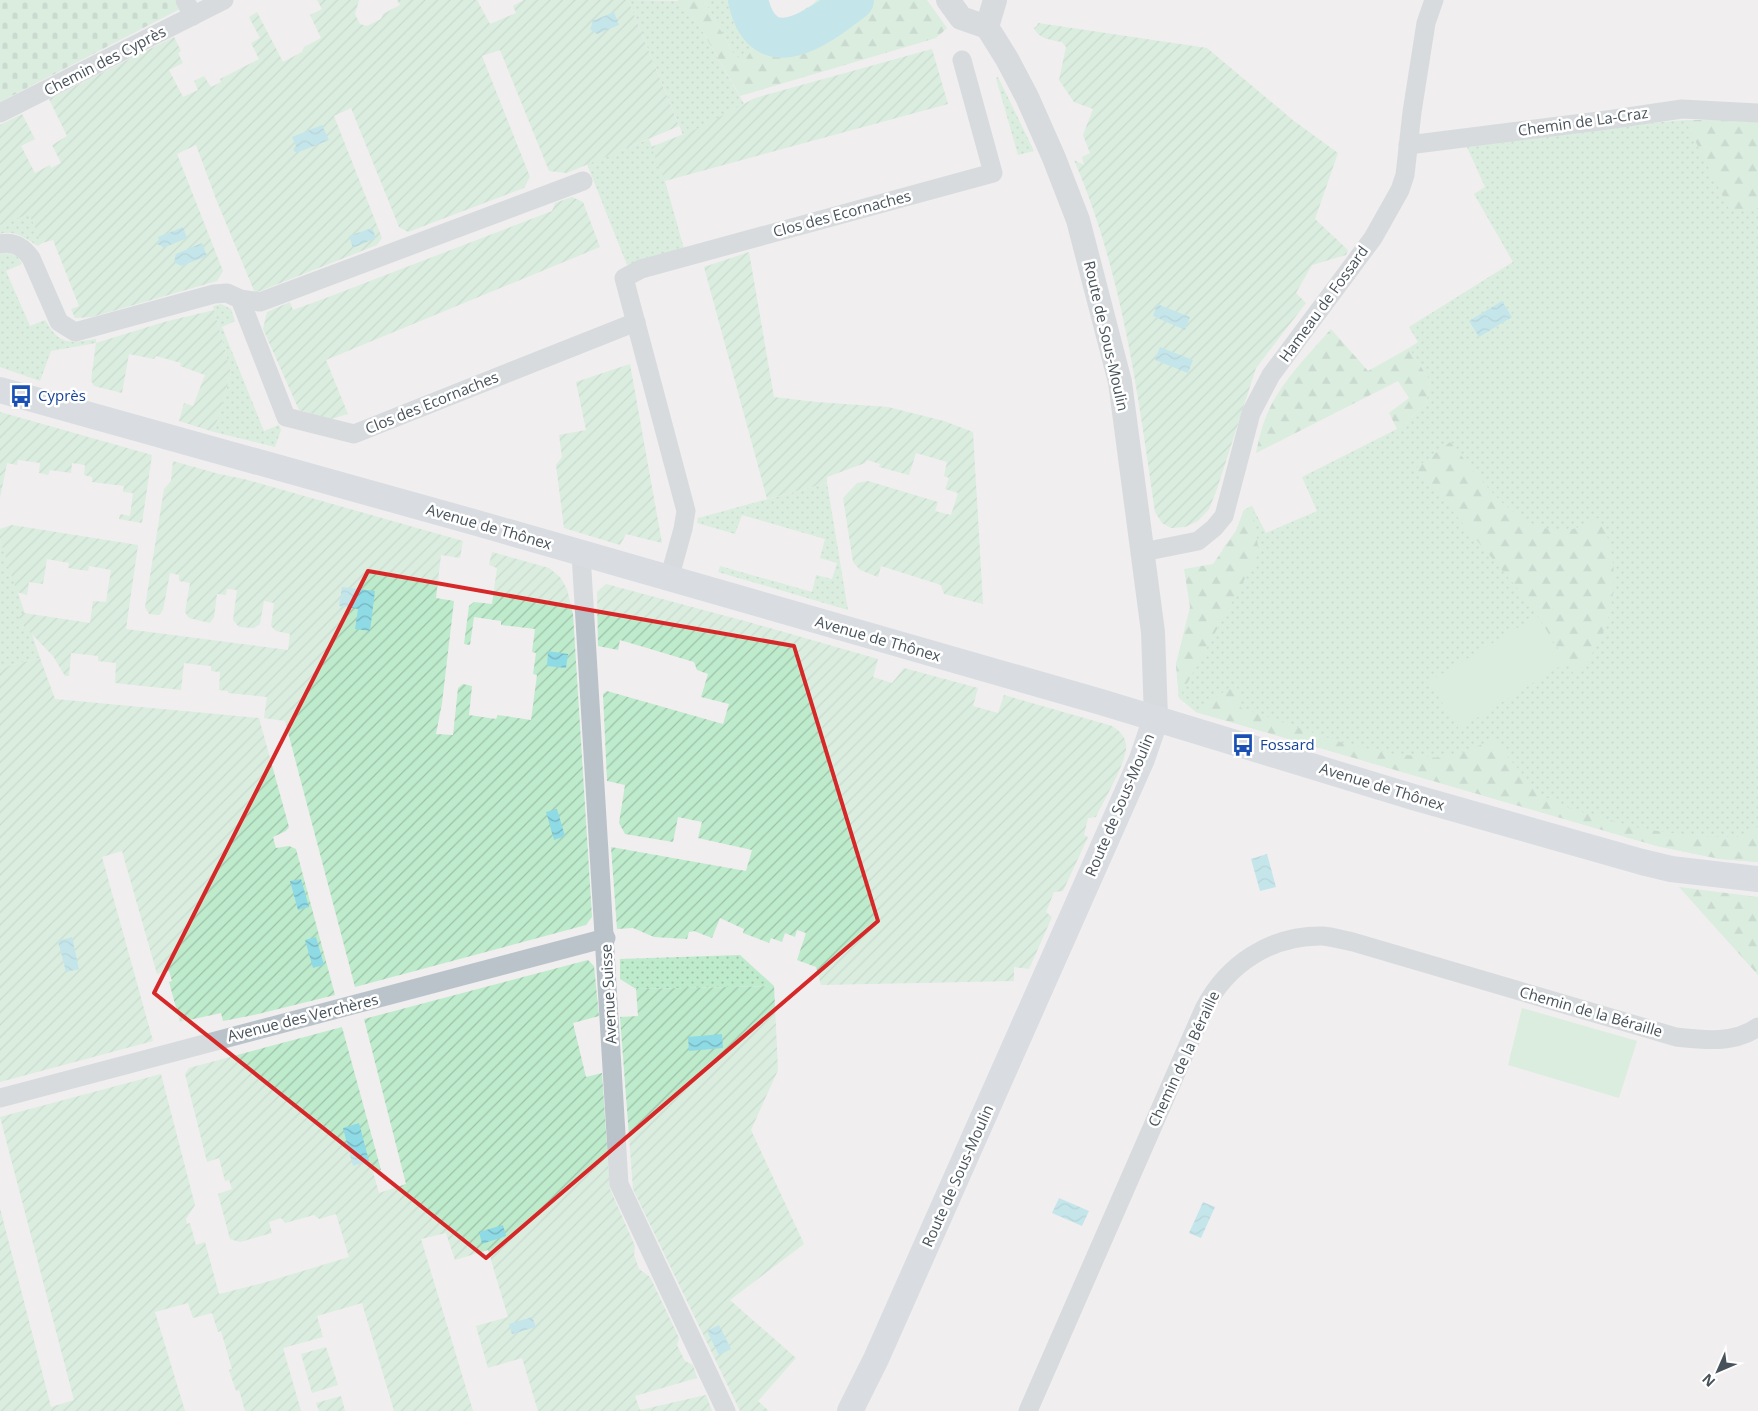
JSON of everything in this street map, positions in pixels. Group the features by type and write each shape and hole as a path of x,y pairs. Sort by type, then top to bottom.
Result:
{"main road":[{"name":"Avenue de Thônex","path":"0,390 1156,718 1413,797 1642,862 1671,869 1758,879"},
{"name":"Route de Sous-Moulin","path":"850,1411 876,1359 997,1088 1142,759 1156,718"}],"street":[{"name":"Chemin des Cyprès","path":"0,114 189,8 224,0"},
{"path":"948,0 960,18 987,27 995,0"},
{"name":"Hameau de Fossard","path":"1143,552 1198,541 1214,528 1224,516 1251,414 1258,397 1271,375 1373,238 1400,190 1405,175 1426,23 1434,0"},
{"name":"Route de Sous-Moulin","path":"987,27 1027,97 1054,158 1078,220 1120,382 1153,632 1156,718"},
{"name":"Clos des Ecornaches","path":"669,579 686,511 624,278 641,269 993,173 962,60"},
{"name":"Chemin de La-Craz","path":"1408,145 1682,109 1758,113"},
{"path":"0,244 14,244 26,251 31,258 59,322 75,332 214,294 227,293 240,300 260,302 583,181"},
{"name":"Clos des Ecornaches","path":"240,300 286,417 354,434 636,322"},
{"name":"Avenue Suisse","path":"581,554 606,938 619,1184 726,1411"},
{"name":"Chemin de la Béraille","path":"1028,1411 1204,1009 1215,990 1228,975 1241,962 1253,954 1278,942 1324,936 1337,938 1676,1037 1702,1040 1734,1038 1751,1032 1758,1027"},
{"name":"Avenue des Verchères","path":"0,1098 606,938"}],"highlighted area":[{"path":"368,571 794,646 878,921 486,1258 154,993"}],"green space":[{"path":"0,0 175,0 180,9 0,102"},
{"path":"317,0 359,0 355,14 360,24 367,26 381,19 383,14 400,5 397,0 477,0 490,24 516,13 513,6 524,0 628,0 679,126 567,173 549,171 500,50 482,56 530,177 524,188 408,232 399,227 351,108 334,116 382,238 377,245 255,293 196,145 177,154 223,271 217,281 92,317 75,318 71,309 79,306 53,240 42,243 29,214 0,225 0,125 22,114 35,139 21,146 35,173 50,165 51,168 61,163 52,145 67,136 49,99 174,37 181,51 178,53 183,63 169,70 183,97 198,90 194,81 204,76 211,87 221,82 220,79 259,59 251,43 260,38 249,17 257,12 283,62 302,52 304,47 321,38 310,15 322,9"},
{"path":"628,0 680,1 700,27 744,104 699,129 683,135"},
{"path":"678,0 704,0 734,55 744,62 754,46 740,27 730,0 763,0 766,14 782,23 817,0 927,0 947,28 936,38 740,96 700,27"},
{"path":"704,0 730,0 740,27 754,46 744,62 734,55"},
{"path":"1038,23 1207,48 1294,121 1338,153 1315,219 1348,250 1346,255 1312,265 1296,293 1306,303 1256,368 1209,509 1198,521 1185,527 1171,528 1162,523 1155,512 1135,378 1116,289 1105,245 1091,202 1074,160 1084,165 1082,157 1090,153 1083,135 1093,109 1074,102 1059,80 1066,47 1062,42 1039,35 1034,28"},
{"path":"932,49 948,104 665,181 651,147 699,128 755,98"},
{"path":"998,77 1034,151 1018,155 996,78"},
{"path":"1685,120 1758,120 1758,862 1720,859 1657,846 1196,712 1179,698 1176,664 1224,547 1236,531 1244,510 1252,506 1266,533 1317,511 1302,477 1397,429 1426,404 1430,381 1409,348 1418,342 1409,327 1513,262 1474,194 1485,187 1467,147"},
{"path":"1685,120 1758,120 1758,208 1730,211"},
{"path":"649,139 665,181 684,249 627,265 587,164"},
{"path":"572,197 583,202 600,247 326,360 348,414 331,419 299,410 263,329 267,312 290,302 293,310 326,298 552,211 555,203"},
{"path":"29,213 42,243 38,246 15,234 0,234 0,225"},
{"path":"749,252 774,397 888,407 944,421 973,432 983,604 944,594 941,585 881,566 878,577 860,570 853,562 843,498 857,483 868,481 938,502 935,511 951,515 958,493 945,489 949,478 944,476 947,462 916,453 909,475 879,467 880,464 867,460 865,463 827,477 827,483 767,499 704,267"},
{"path":"9,253 17,256 22,264 6,271 30,326 45,320 56,334 66,341 96,339 96,343 51,351 40,381 0,367 0,254"},
{"path":"221,304 231,309 235,321 222,327 264,431 279,425 281,430 275,447 214,432 231,373 213,306"},
{"path":"214,310 231,373 214,432 179,421 184,403 193,406 205,375 180,366 181,363 156,356 154,359 129,354 122,393 94,386 91,380 96,343 164,322"},
{"path":"1331,329 1368,371 1409,348 1430,381 1426,404 1397,429 1389,413 1409,398 1398,381 1256,453 1264,422 1280,390 1296,368"},
{"path":"630,364 662,543 626,534 620,545 564,528 556,465 562,457 559,435 586,430 576,382"},
{"path":"0,412 152,455 142,523 119,519 120,514 130,516 133,493 123,492 124,486 92,482 92,477 84,475 85,465 72,463 71,473 50,470 48,475 39,473 40,463 18,460 17,465 7,463 0,498"},
{"path":"1450,442 1502,503 1535,525 1553,530 1573,529 1598,518 1607,536 1612,553 1614,583 1612,598 1605,627 1599,641 1590,657 1575,676 1529,602 1416,468"},
{"path":"173,461 244,479 463,541 460,558 441,555 436,598 454,601 442,703 436,734 453,735 458,688 463,684 472,686 469,715 496,719 498,715 531,720 537,675 533,674 536,653 532,652 535,629 501,625 501,621 474,617 470,645 464,644 469,606 474,602 492,604 497,568 489,565 492,552 549,568 560,577 567,589 573,614 592,917 586,925 355,987 285,721 264,718 267,697 228,693 228,691 219,690 220,672 211,671 211,666 184,663 181,690 115,683 116,663 98,661 98,656 71,653 69,676 65,676 53,656 22,624 19,617 24,613 90,623 93,601 106,602 111,570 89,566 88,571 68,568 69,563 47,559 43,584 29,582 27,595 17,592 0,540 0,529 12,525 138,545 126,629 288,650 290,634 276,631 271,626 274,603 264,601 260,624 254,628 239,627 233,620 237,590 227,589 226,595 217,594 214,617 210,623 189,618 185,612 190,583 179,581 179,575 170,573 163,610 159,615 149,614 145,607 164,489 171,481"},
{"path":"827,483 848,610 718,572 720,566 812,592 816,575 832,579 837,563 820,558 825,539 742,515 735,534 697,523 698,518"},
{"path":"1252,506 1259,553 1179,698 1176,664 1190,607 1184,569 1213,564 1236,531 1244,510"},
{"path":"0,540 40,658 0,668"},
{"path":"606,584 878,659 873,677 892,683 904,668 978,688 973,706 998,713 1004,695 1112,726 1119,731 1123,735 1126,744 1124,759 1096,817 1088,818 1084,835 1088,837 1063,891 1054,892 1046,912 1052,917 1029,969 1014,967 1014,981 821,985 816,967 797,960 806,933 797,930 795,937 785,933 782,942 771,938 769,943 743,933 744,929 720,918 712,938 694,931 689,932 687,939 654,937 633,928 617,929 611,847 746,871 752,850 698,838 702,822 678,817 673,842 625,834 619,823 625,785 607,781 603,694 607,691 723,724 729,704 701,697 708,674 697,670 694,662 620,640 618,650 598,646 597,592"},
{"path":"1537,616 1565,663 1459,729 1429,682"},
{"path":"40,658 55,699 259,718 289,827 286,831 273,837 276,848 289,846 296,849 335,995 223,1021 221,1013 180,1022 169,982 172,981 169,971 157,974 122,851 102,857 153,1041 0,1082 0,668"},
{"path":"1236,683 1241,708 1346,744 1394,754 1439,758 1460,753 1493,740 1541,795 1571,809 1642,829 1702,837 1742,837 1758,827 1758,862 1720,859 1657,846 1196,712"},
{"path":"1679,887 1758,897 1758,975"},
{"path":"740,955 774,986 636,989 620,979 620,959"},
{"path":"588,960 594,966 599,1016 573,1023 586,1077 602,1073 610,1189 635,1246 634,1255 639,1269 650,1277 679,1338 677,1345 685,1361 693,1365 697,1378 635,1396 640,1410 706,1395 712,1411 538,1411 522,1358 488,1368 476,1326 508,1317 488,1250 455,1260 446,1233 421,1239 473,1411 394,1411 362,1303 317,1316 323,1337 283,1348 301,1411 245,1411 239,1390 236,1391 229,1370 232,1369 221,1331 218,1332 212,1313 193,1318 188,1303 155,1312 185,1411 0,1411 0,1208 51,1407 74,1400 0,1117 161,1074 195,1205 186,1219 187,1224 190,1223 196,1245 205,1242 219,1294 263,1283 349,1257 336,1214 319,1219 314,1215 285,1223 281,1218 269,1222 272,1233 240,1242 230,1239 218,1194 232,1189 229,1180 225,1181 219,1158 207,1162 185,1074 189,1068 342,1027 381,1170 373,1172 379,1193 406,1184 364,1019"},
{"path":"774,986 778,1070 751,1130 804,1244 730,1300 796,1358 758,1401 769,1411 740,1411 633,1189 620,1017 638,1016 636,989"},
{"path":"1522,1008 1637,1041 1619,1098 1508,1065"},
{"path":"326,1347 338,1385 312,1393 301,1354"},
{"path":"341,1396 345,1411 319,1411 316,1403"}],"water":[{"path":"614,12 619,25 597,34 590,29 592,21"},
{"path":"322,125 329,140 295,152 293,149 296,146 292,137"},
{"path":"183,227 187,238 163,248 157,244 158,237"},
{"path":"372,228 376,238 353,248 349,236"},
{"path":"202,243 207,256 181,266 174,262 176,254"},
{"path":"1502,301 1512,317 1479,337 1469,321"},
{"path":"1157,304 1190,317 1185,330 1153,316"},
{"path":"1160,347 1193,360 1188,373 1155,360"},
{"path":"342,587 375,591 370,631 355,629 358,609 339,606"},
{"path":"548,651 568,654 566,668 547,666"},
{"path":"557,809 565,836 554,840 546,812"},
{"path":"1267,854 1276,887 1260,891 1251,859"},
{"path":"301,879 309,907 298,910 290,881"},
{"path":"72,937 79,969 66,972 58,941"},
{"path":"316,937 324,965 313,968 305,940"},
{"path":"722,1034 723,1048 689,1051 688,1037"},
{"path":"359,1123 369,1161 353,1166 343,1128"},
{"path":"1059,1198 1089,1211 1082,1226 1052,1213"},
{"path":"1203,1202 1215,1207 1201,1238 1189,1233"},
{"path":"503,1225 506,1236 482,1244 479,1232"},
{"path":"532,1317 536,1327 512,1334 509,1324"},
{"path":"719,1325 731,1349 719,1355 707,1331"}],"waterway":[{"path":"748,0 756,21 767,33 780,38 794,36 810,30 854,0"}],"place":[{"name":"Cyprès","path":"21,396"},
{"name":"Fossard","path":"1243,745"}]}
